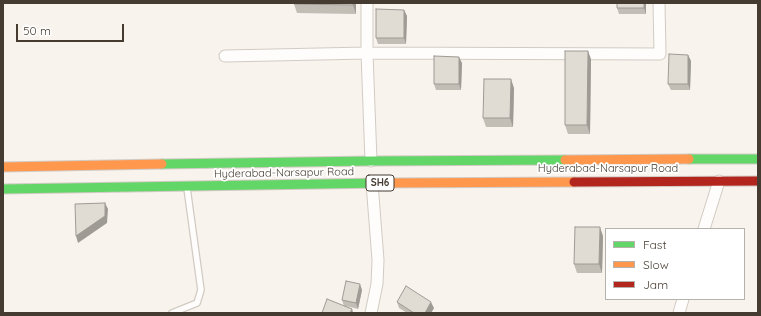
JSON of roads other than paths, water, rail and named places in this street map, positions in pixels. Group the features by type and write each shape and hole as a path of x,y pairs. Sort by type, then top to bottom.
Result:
{"main road":[{"name":"Hyderabad-Narsapur Road","path":"3,166 758,158"},
{"name":"Hyderabad-Narsapur Road","path":"3,189 372,183 758,181"}],"street":[{"path":"367,3 367,53 371,162"},
{"path":"225,56 367,53 660,54 658,3"},
{"path":"704,228 719,181"},
{"path":"371,313 377,284 378,260 372,183"},
{"path":"679,313 683,300"}],"lane":[{"path":"172,313 197,303 201,290 187,186"}]}
